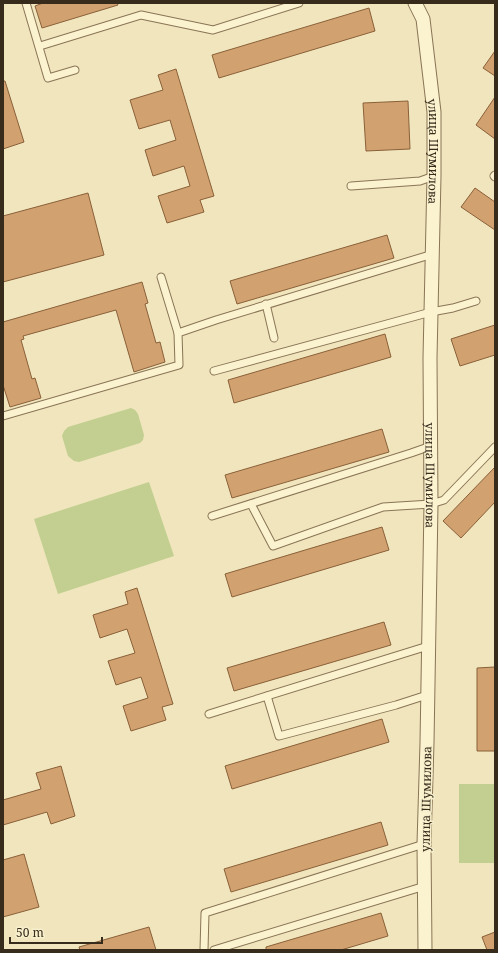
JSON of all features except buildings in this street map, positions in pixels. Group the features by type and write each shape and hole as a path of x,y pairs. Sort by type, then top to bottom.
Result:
{"street":[{"name":"улица Шумилова","path":"415,3 423,19 434,112 433,254 430,358 431,504 424,844 425,950"}],"lane":[{"path":"26,3 40,46 48,78 75,70"},
{"path":"40,46 141,15 213,30 299,3"},
{"path":"420,3 423,19"},
{"path":"351,186 420,181 434,176"},
{"path":"178,333 266,304 433,254"},
{"path":"3,416 179,365 178,333 161,277"},
{"path":"214,371 476,301"},
{"path":"266,304 274,338"},
{"path":"212,516 430,446"},
{"path":"251,504 272,546 383,507 431,504 444,500 495,447"},
{"path":"209,714 428,646"},
{"path":"267,696 279,736 396,705 427,695"},
{"path":"204,950 204,913 424,844"},
{"path":"214,950 425,886"}],"green space":[{"path":"131,408 138,414 144,435 143,440 140,443 79,462 74,461 68,456 62,436 68,427"},
{"path":"149,482 174,556 58,594 34,519"},
{"path":"459,784 495,784 495,863 459,863"}]}
